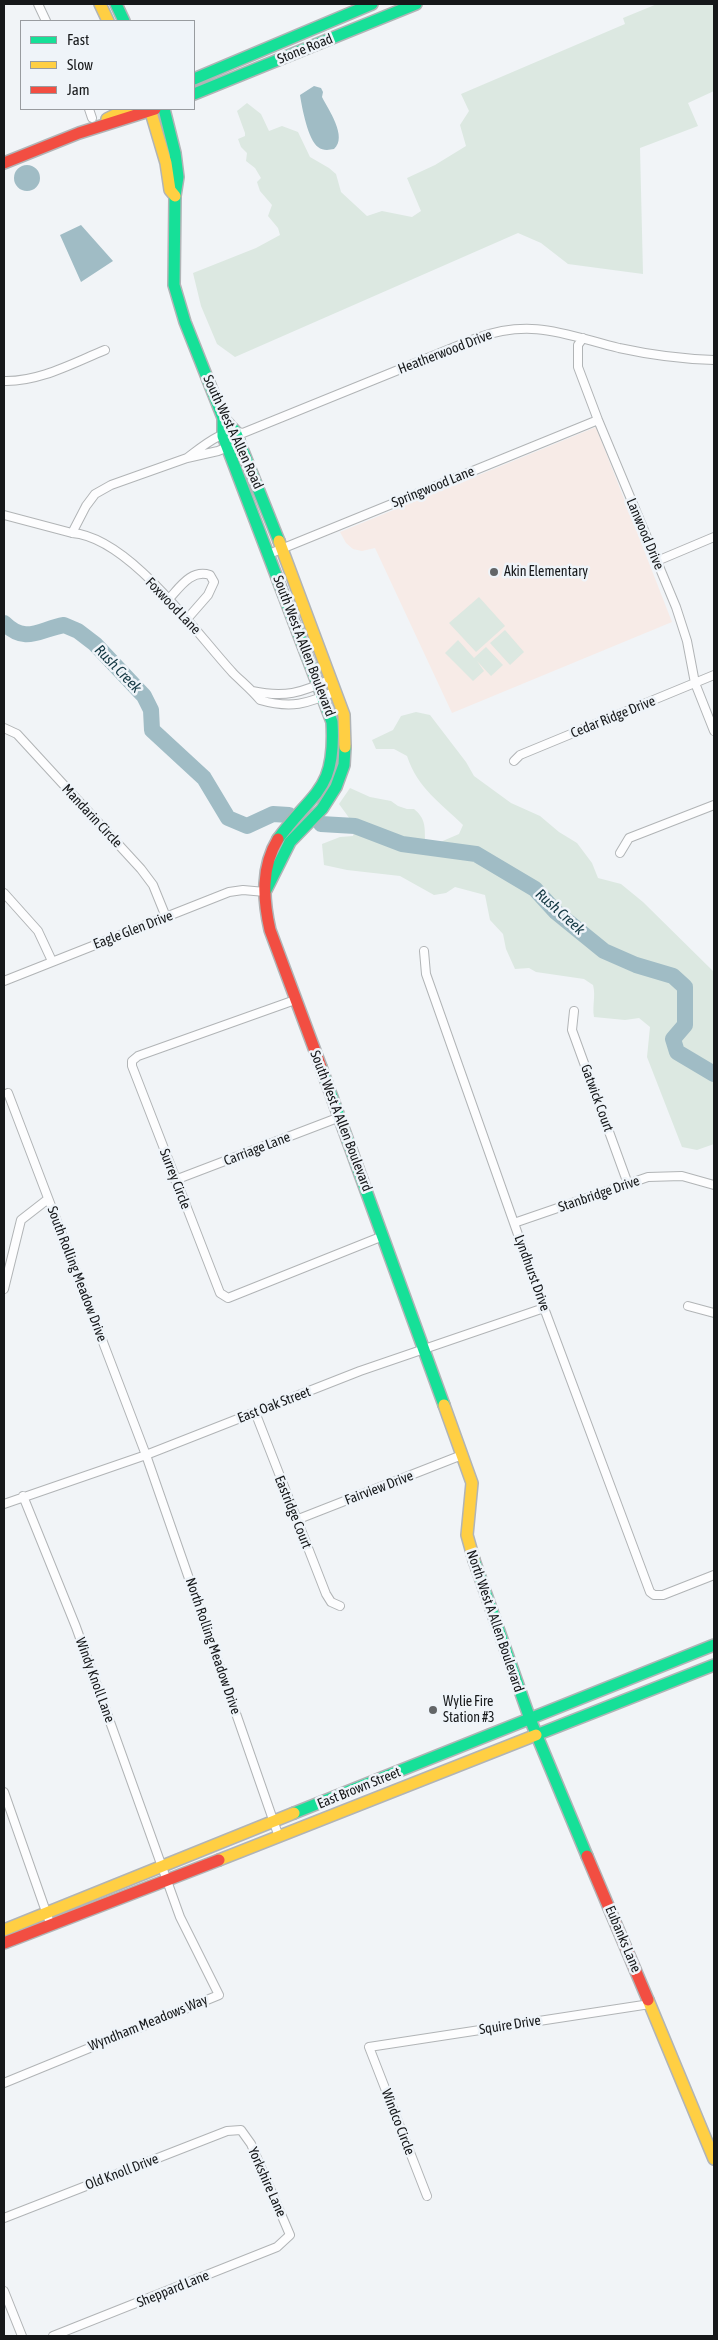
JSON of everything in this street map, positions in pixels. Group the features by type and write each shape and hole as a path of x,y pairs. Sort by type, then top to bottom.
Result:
{"street":[{"path":"38,4 46,20"},
{"path":"100,4 108,20"},
{"path":"116,4 124,20"},
{"name":"Stone Road","path":"195,79 372,4"},
{"name":"Stone Road","path":"195,94 416,4"},
{"path":"273,46 279,60"},
{"path":"89,110 92,118"},
{"path":"79,133 125,110"},
{"path":"4,163 79,133 149,110"},
{"path":"152,110 166,163 170,190 175,196 178,188 178,179 164,110"},
{"name":"South West A Allen Road","path":"175,196 174,285 185,322 223,418 240,436 336,691"},
{"name":"Heatherwood Drive","path":"72,533 86,506 95,494 111,485 187,458 228,447 240,436 484,335 502,331 535,328 561,331 649,354 683,359 714,360"},
{"name":"Lanwood Drive","path":"583,338 578,345 578,367 684,632 695,683 714,731"},
{"path":"4,381 24,380 41,375 105,350"},
{"name":"South West A Allen Boulevard","path":"223,418 223,436 332,722 333,742 330,766 326,778 315,798 285,830 272,849 265,867 265,909 270,930 295,1000 340,1117 424,1349"},
{"name":"Springwood Lane","path":"269,554 598,420"},
{"name":"Heatherwood Drive","path":"187,458 223,436 240,436"},
{"name":"Foxwood Lane","path":"4,515 72,533 84,534 103,542 139,571 187,618 234,674 260,700 290,706 303,704 336,691"},
{"path":"657,561 714,537"},
{"path":"168,600 194,574 202,572 210,575 214,582 208,595 187,618"},
{"name":"Cedar Ridge Drive","path":"514,761 520,755 714,675"},
{"path":"252,691 273,696 289,695 332,680"},
{"name":"South West A Allen Boulevard","path":"265,892 294,837 323,808 333,795 341,779 347,741 344,715 336,691"},
{"name":"Mandarin Circle","path":"4,728 17,734 141,870 153,885 166,917"},
{"path":"620,853 629,838 714,805"},
{"name":"Eagle Glen Drive","path":"4,981 229,892 243,890 265,892"},
{"path":"4,893 38,930 52,962"},
{"name":"Lyndhurst Drive","path":"424,951 426,974 544,1308 650,1592 659,1596 663,1595 714,1575"},
{"name":"Surrey Circle","path":"295,1000 138,1056 132,1061 132,1066 220,1293 228,1298 383,1236"},
{"name":"Gatwick Court","path":"574,1011 572,1030 628,1184"},
{"name":"South Rolling Meadow Drive","path":"8,1094 146,1455"},
{"name":"Carriage Lane","path":"175,1180 340,1117"},
{"name":"Stanbridge Drive","path":"514,1223 648,1177 682,1176 714,1185"},
{"path":"4,1289 22,1220 48,1199"},
{"path":"688,1306 714,1313"},
{"name":"East Oak Street","path":"4,1504 146,1455 360,1371 544,1308"},
{"name":"North West A Allen Boulevard","path":"424,1349 472,1483 468,1534 469,1545 479,1579 530,1719"},
{"name":"Eastridge Court","path":"254,1412 326,1594 331,1602 340,1606"},
{"name":"North Rolling Meadow Drive","path":"146,1455 279,1837"},
{"name":"Fairview Drive","path":"296,1520 462,1455"},
{"name":"Windy Knoll Lane","path":"23,1496 76,1627 163,1866"},
{"name":"East Brown Street","path":"4,1930 714,1645"},
{"name":"East Brown Street","path":"4,1943 537,1737 714,1665"},
{"name":"Eubanks Lane","path":"530,1719 714,2159"},
{"path":"4,1792 50,1926"},
{"name":"Wyndham Meadows Way","path":"4,2083 219,1994 185,1928 163,1866"},
{"name":"Squire Drive","path":"369,2047 650,2004"},
{"name":"Windco Circle","path":"369,2047 427,2196"},
{"name":"Old Knoll Drive","path":"4,2218 227,2131 241,2130"},
{"name":"Yorkshire Lane","path":"241,2130 251,2144 290,2235"},
{"name":"Sheppard Lane","path":"53,2336 277,2247 290,2235"},
{"path":"4,2291 22,2336"}],"shaded area":[{"path":"657,4 714,4 714,91 688,103 698,126 640,148 643,274 568,264 541,243 518,233 235,357 217,344 201,306 193,273 256,248 280,235 278,228 268,216 272,205 260,191 257,182 261,178 255,168 246,161 247,153 241,147 238,139 245,136 245,133 237,111 247,103 261,114 269,131 282,126 298,132 310,157 336,174 341,192 367,216 382,211 412,217 421,211 407,178 435,165 466,146 460,125 469,111 461,94 625,24 623,18"},
{"path":"596,427 672,622 452,713 375,548 362,551 353,549 346,543 340,532"},
{"path":"479,597 505,626 476,652 449,623"},
{"path":"505,630 524,652 510,665 490,643"},
{"path":"458,640 474,658 486,647 503,665 491,676 477,661 484,671 473,681 445,653"},
{"path":"416,712 430,715 466,762 474,776 511,803 540,816 559,832 577,843 592,863 598,878 621,884 643,902 714,972 714,1144 697,1150 682,1147 647,1057 650,1027 639,1018 625,1020 594,1017 593,985 584,979 536,972 529,968 515,969 506,949 503,934 490,920 485,895 455,887 446,893 434,895 400,876 347,870 324,865 322,844 340,837 353,836 355,826 339,804 350,788 370,797 391,801 407,809 414,809 424,822 425,839 438,843 459,834 463,825 423,786 407,756 394,749 376,749 372,740 393,730 401,716"}],"water":[{"path":"314,86 321,88 323,92 322,97 336,123 339,138 338,144 334,149 324,150 318,147 311,138 306,123 300,95"},
{"path":"27,165 36,169 40,178 36,187 27,191 18,187 14,178 18,169"},
{"path":"81,225 113,261 81,282 60,235"}],"waterway":[{"name":"Rush Creek","path":"4,623 12,630 26,634 33,634 64,625 78,631 95,644 144,696 151,710 152,730 204,778 228,818 247,826 273,814 289,815"},
{"name":"Rush Creek","path":"321,824 355,826 402,844 476,854 535,889 556,912 604,951 636,965 673,976 685,987 685,1025 673,1039 677,1052 714,1074"}],"traffic: fast":[{"path":"116,4 124,20"},
{"path":"195,79 372,4"},
{"path":"195,94 416,4"},
{"path":"164,110 175,153 178,177 175,196 174,285 185,322 223,418 235,431 279,541"},
{"path":"223,418 223,436 332,722 332,745 326,776 312,799 278,839"},
{"path":"266,890 290,842 322,809 336,787 344,765 345,747"},
{"path":"321,1067 444,1405"},
{"path":"474,1560 530,1719 587,1856"},
{"path":"294,1813 714,1645"},
{"path":"536,1735 714,1665"}],"traffic: slow":[{"path":"100,4 108,20"},
{"path":"107,119 125,110"},
{"path":"150,110 166,163 170,190 175,196"},
{"path":"279,541 344,715 345,747"},
{"path":"444,1405 472,1483 467,1535 474,1560"},
{"path":"219,1860 536,1735"},
{"path":"4,1930 294,1813"},
{"path":"648,2000 714,2159"}],"traffic: jam":[{"path":"4,163 79,133 152,110"},
{"path":"278,839 272,850 265,883 266,907 270,930 321,1067"},
{"path":"587,1856 648,2000"},
{"path":"4,1943 219,1860"}],"place":[{"name":"Akin Elementary","path":"494,572"},
{"name":"Wylie Fire Station #3","path":"433,1710"}]}
